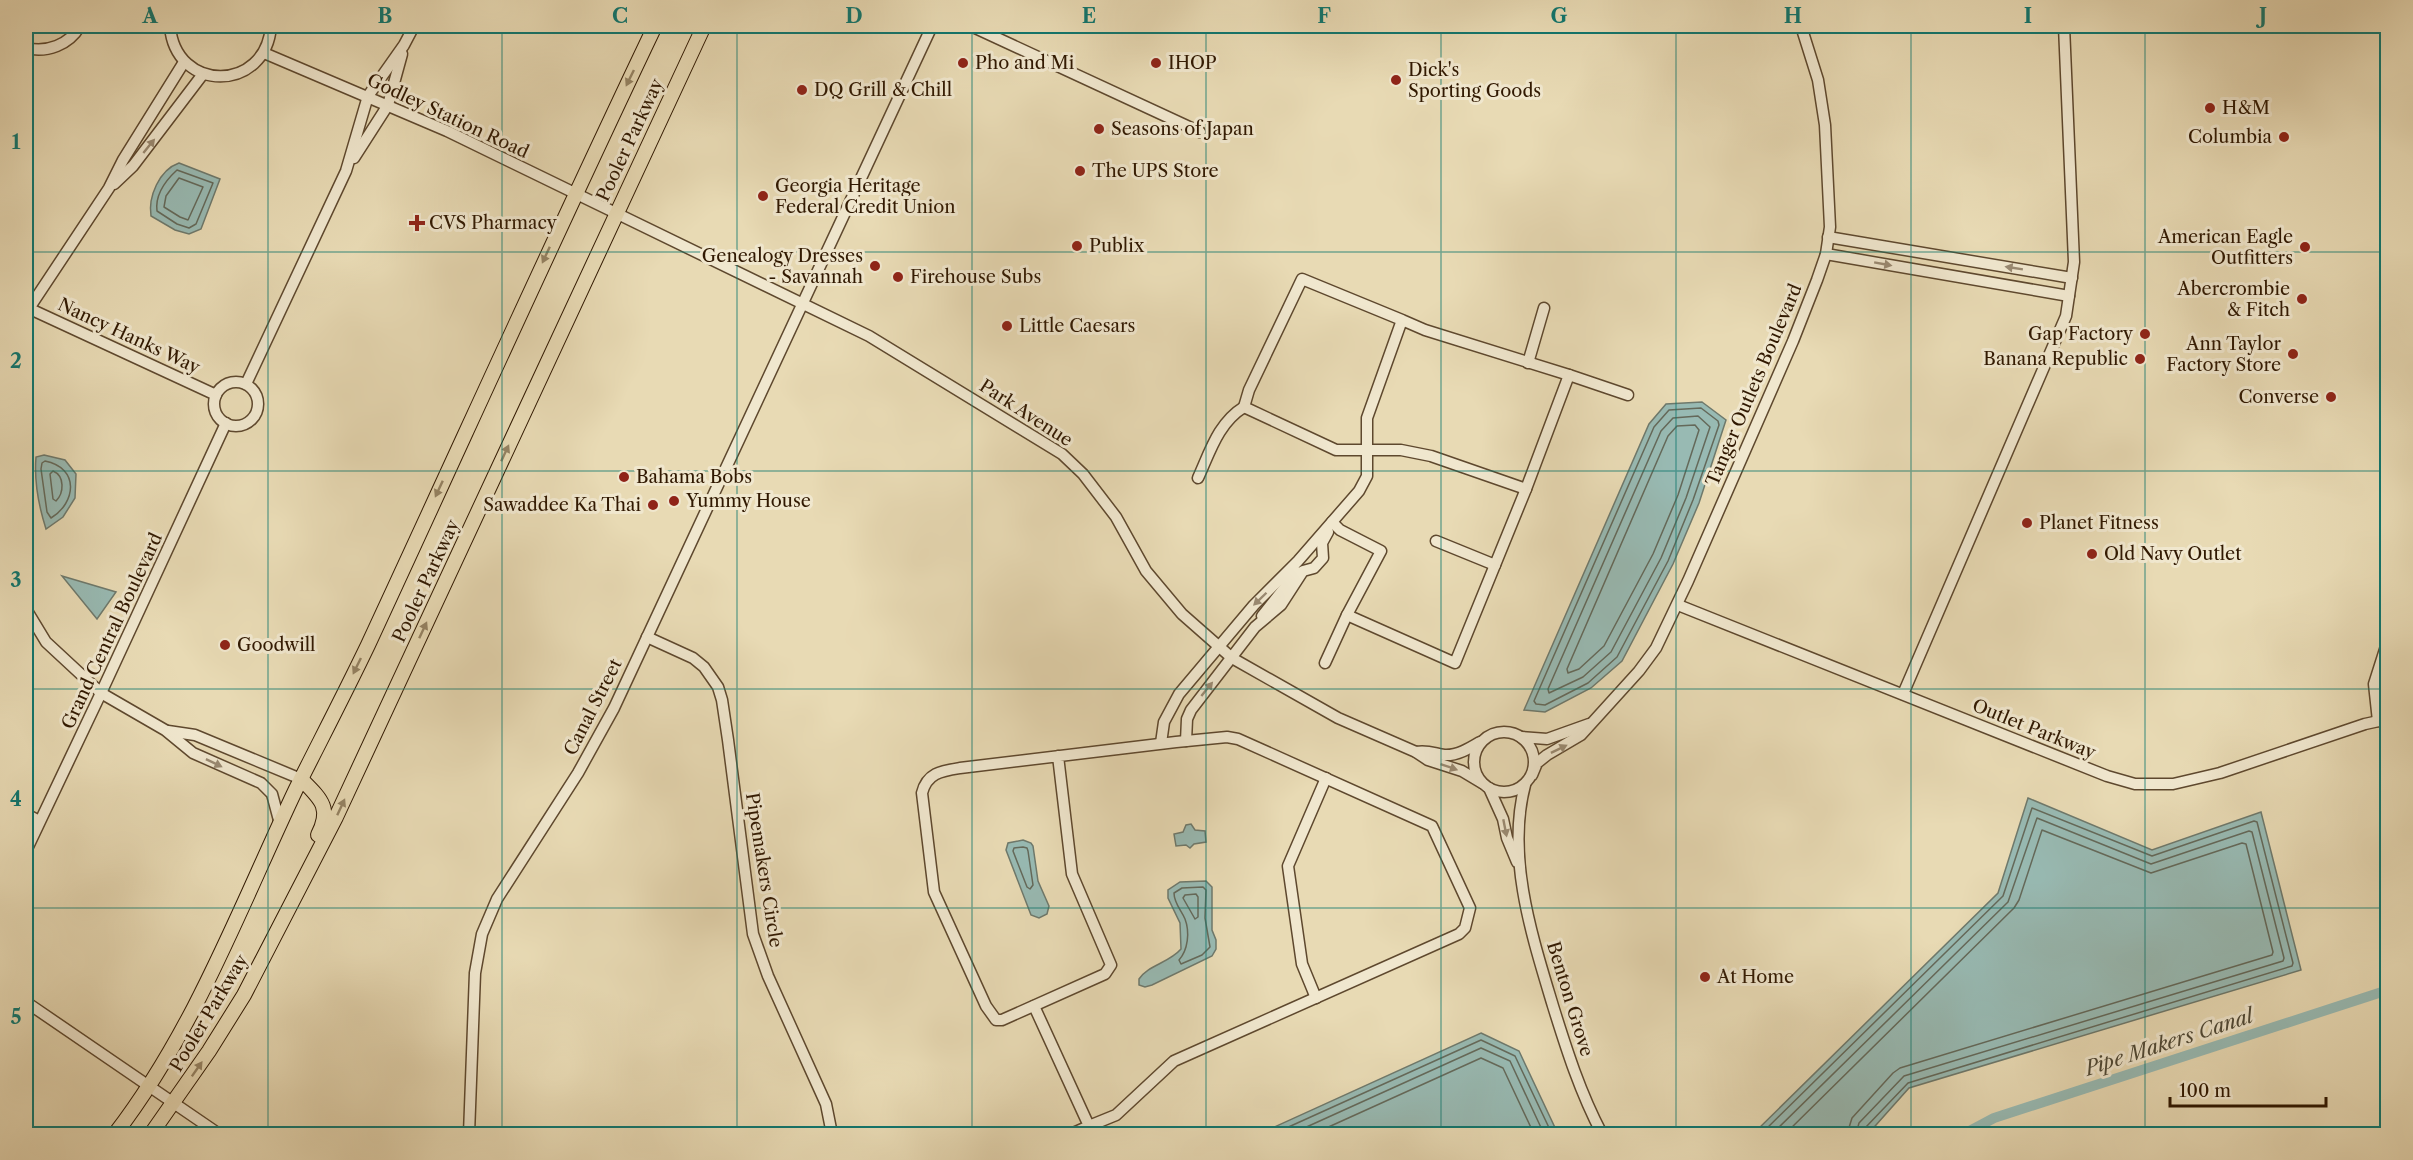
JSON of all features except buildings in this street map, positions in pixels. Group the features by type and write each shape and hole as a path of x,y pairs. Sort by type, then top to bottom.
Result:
{"main road":[{"name":"Pooler Parkway","path":"115,1134 170,1054 206,986 301,779 366,647 574,194 655,26"},
{"name":"Pooler Parkway","path":"151,1134 244,996 336,817 704,26"},
{"path":"266,954 266,938 325,821 324,811 317,795 301,779"}],"street":[{"path":"26,48 38,50 57,46 71,37 80,26"},
{"path":"170,26 171,39 184,62 203,74 220,77 237,74 253,66 264,53 270,38 271,26"},
{"path":"346,171 368,96 404,45 414,26"},
{"name":"Canal Street","path":"468,1134 475,974 482,934 497,899 578,773 614,708 932,26"},
{"path":"971,26 1200,132"},
{"name":"Tanger Outlets Boulevard","path":"1532,775 1537,763 1581,735 1656,648 1793,341 1826,254 1829,186 1823,105 1814,61 1801,26"},
{"path":"1903,694 2066,316 2074,262 2064,26"},
{"path":"246,384 346,171 388,105 404,45"},
{"name":"Godley Station Road","path":"264,53 388,105 615,214"},
{"path":"27,310 109,189 123,160 184,62"},
{"path":"109,189 133,166 203,74"},
{"name":"Park Avenue","path":"615,214 869,336 1062,454 1083,474 1116,517 1146,571 1182,614 1232,658 1338,718 1416,752 1428,760 1462,771 1485,786"},
{"path":"1828,237 2072,278"},
{"path":"1826,254 2069,296"},
{"path":"1198,478 1218,433 1230,416 1244,407 1249,390 1302,279 1425,330 1628,395"},
{"path":"1528,363 1544,308"},
{"name":"Nancy Hanks Way","path":"27,310 216,395"},
{"path":"1161,743 1164,722 1170,708 1254,604 1298,561 1359,491 1367,476 1368,418 1402,320"},
{"path":"1347,615 1455,663 1526,489 1569,375"},
{"path":"232,382 246,384 256,393 258,406 256,413 247,423 232,425 226,423 217,414 214,401 216,395 225,384 232,382"},
{"path":"1244,407 1336,450 1367,448 1401,450 1431,456 1526,489"},
{"name":"Grand Central Boulevard","path":"26,851 226,423"},
{"path":"1186,741 1187,719 1191,710 1255,627 1281,605 1303,571 1314,568 1323,558 1322,543 1330,523"},
{"path":"1325,663 1381,551 1330,523"},
{"path":"1436,541 1495,565"},
{"name":"Outlet Parkway","path":"1677,605 2107,776 2135,784 2173,784 2220,773 2383,720"},
{"path":"26,609 46,642 101,693 165,730 193,753 261,783 272,795 280,825"},
{"name":"Pipemakers Circle","path":"647,637 693,658 704,667 718,687 728,740 753,933 768,976 826,1104 832,1134"},
{"path":"2383,720 2374,684 2388,640"},
{"path":"1520,737 1527,742 1533,752 1535,763 1532,775 1525,785 1515,791 1503,793 1485,786 1475,773 1474,761 1476,750 1483,740 1494,734 1505,732 1520,737 1547,739 1590,724"},
{"path":"165,730 195,735 301,779"},
{"path":"1058,756 1072,874 1111,965 1105,974 1002,1020 996,1020 986,1006 934,891 922,794 923,787 932,775 942,771 1058,756 1161,743 1227,737 1238,739 1432,826 1470,908 1465,928 1459,934 1174,1061 1116,1115 1071,1134"},
{"name":"Park Avenue","path":"1416,752 1427,750 1447,755 1466,750 1483,740"},
{"path":"1316,998 1302,964 1288,866 1326,778"},
{"name":"Benton Grove","path":"1520,868 1519,807 1525,785"},
{"name":"Benton Grove","path":"1485,786 1503,819 1507,838 1520,868 1546,983 1583,1098 1602,1134"},
{"path":"26,814 39,820"},
{"path":"26,1002 219,1134"},
{"path":"1034,1006 1089,1126"}],"water":[{"path":"179,163 220,179 201,229 189,234 175,230 151,216 151,201 156,185 166,172"},
{"path":"1702,402 1726,420 1699,503 1673,564 1622,661 1591,688 1545,712 1524,710 1649,424 1666,404"},
{"path":"44,455 65,460 76,474 75,498 63,517 46,529 36,485 36,457"},
{"path":"62,576 116,592 97,619"},
{"path":"2028,798 2152,850 2261,812 2301,970 1909,1088 1868,1134 1753,1134 1998,893"},
{"path":"1191,824 1195,830 1205,831 1206,842 1194,844 1190,848 1186,845 1176,846 1174,834 1183,832 1186,825"},
{"path":"1023,840 1033,846 1038,881 1049,906 1047,914 1039,918 1031,915 1006,850 1008,843"},
{"path":"1206,881 1212,887 1212,930 1216,940 1216,949 1212,956 1152,985 1145,987 1139,985 1139,979 1143,974 1171,958 1181,949 1180,923 1168,898 1168,890 1180,882"},
{"path":"1481,1033 1519,1051 1558,1134 1259,1134"}],"waterway":[{"name":"Pipe Makers Canal","path":"1964,1134 1994,1118 2388,990"}],"place":[{"name":"Pho and Mi","path":"963,63"},
{"name":"IHOP","path":"1156,63"},
{"name":"Dick's Sporting Goods","path":"1396,80"},
{"name":"DQ Grill & Chill","path":"802,90"},
{"name":"H&M","path":"2210,108"},
{"name":"Seasons of Japan","path":"1099,129"},
{"name":"Columbia","path":"2284,137"},
{"name":"The UPS Store","path":"1080,171"},
{"name":"Georgia Heritage Federal Credit Union","path":"763,196"},
{"name":"CVS Pharmacy","path":"417,223"},
{"name":"Publix","path":"1077,246"},
{"name":"American Eagle Outfitters","path":"2305,247"},
{"name":"Genealogy Dresses - Savannah","path":"875,266"},
{"name":"Firehouse Subs","path":"898,277"},
{"name":"Abercrombie & Fitch","path":"2302,299"},
{"name":"Little Caesars","path":"1007,326"},
{"name":"Gap Factory","path":"2145,334"},
{"name":"Ann Taylor Factory Store","path":"2293,354"},
{"name":"Banana Republic","path":"2140,359"},
{"name":"Converse","path":"2331,397"},
{"name":"Bahama Bobs","path":"624,477"},
{"name":"Yummy House","path":"674,501"},
{"name":"Sawaddee Ka Thai","path":"653,505"},
{"name":"Planet Fitness","path":"2027,523"},
{"name":"Old Navy Outlet","path":"2092,554"},
{"name":"Goodwill","path":"225,645"},
{"name":"At Home","path":"1705,977"}]}
